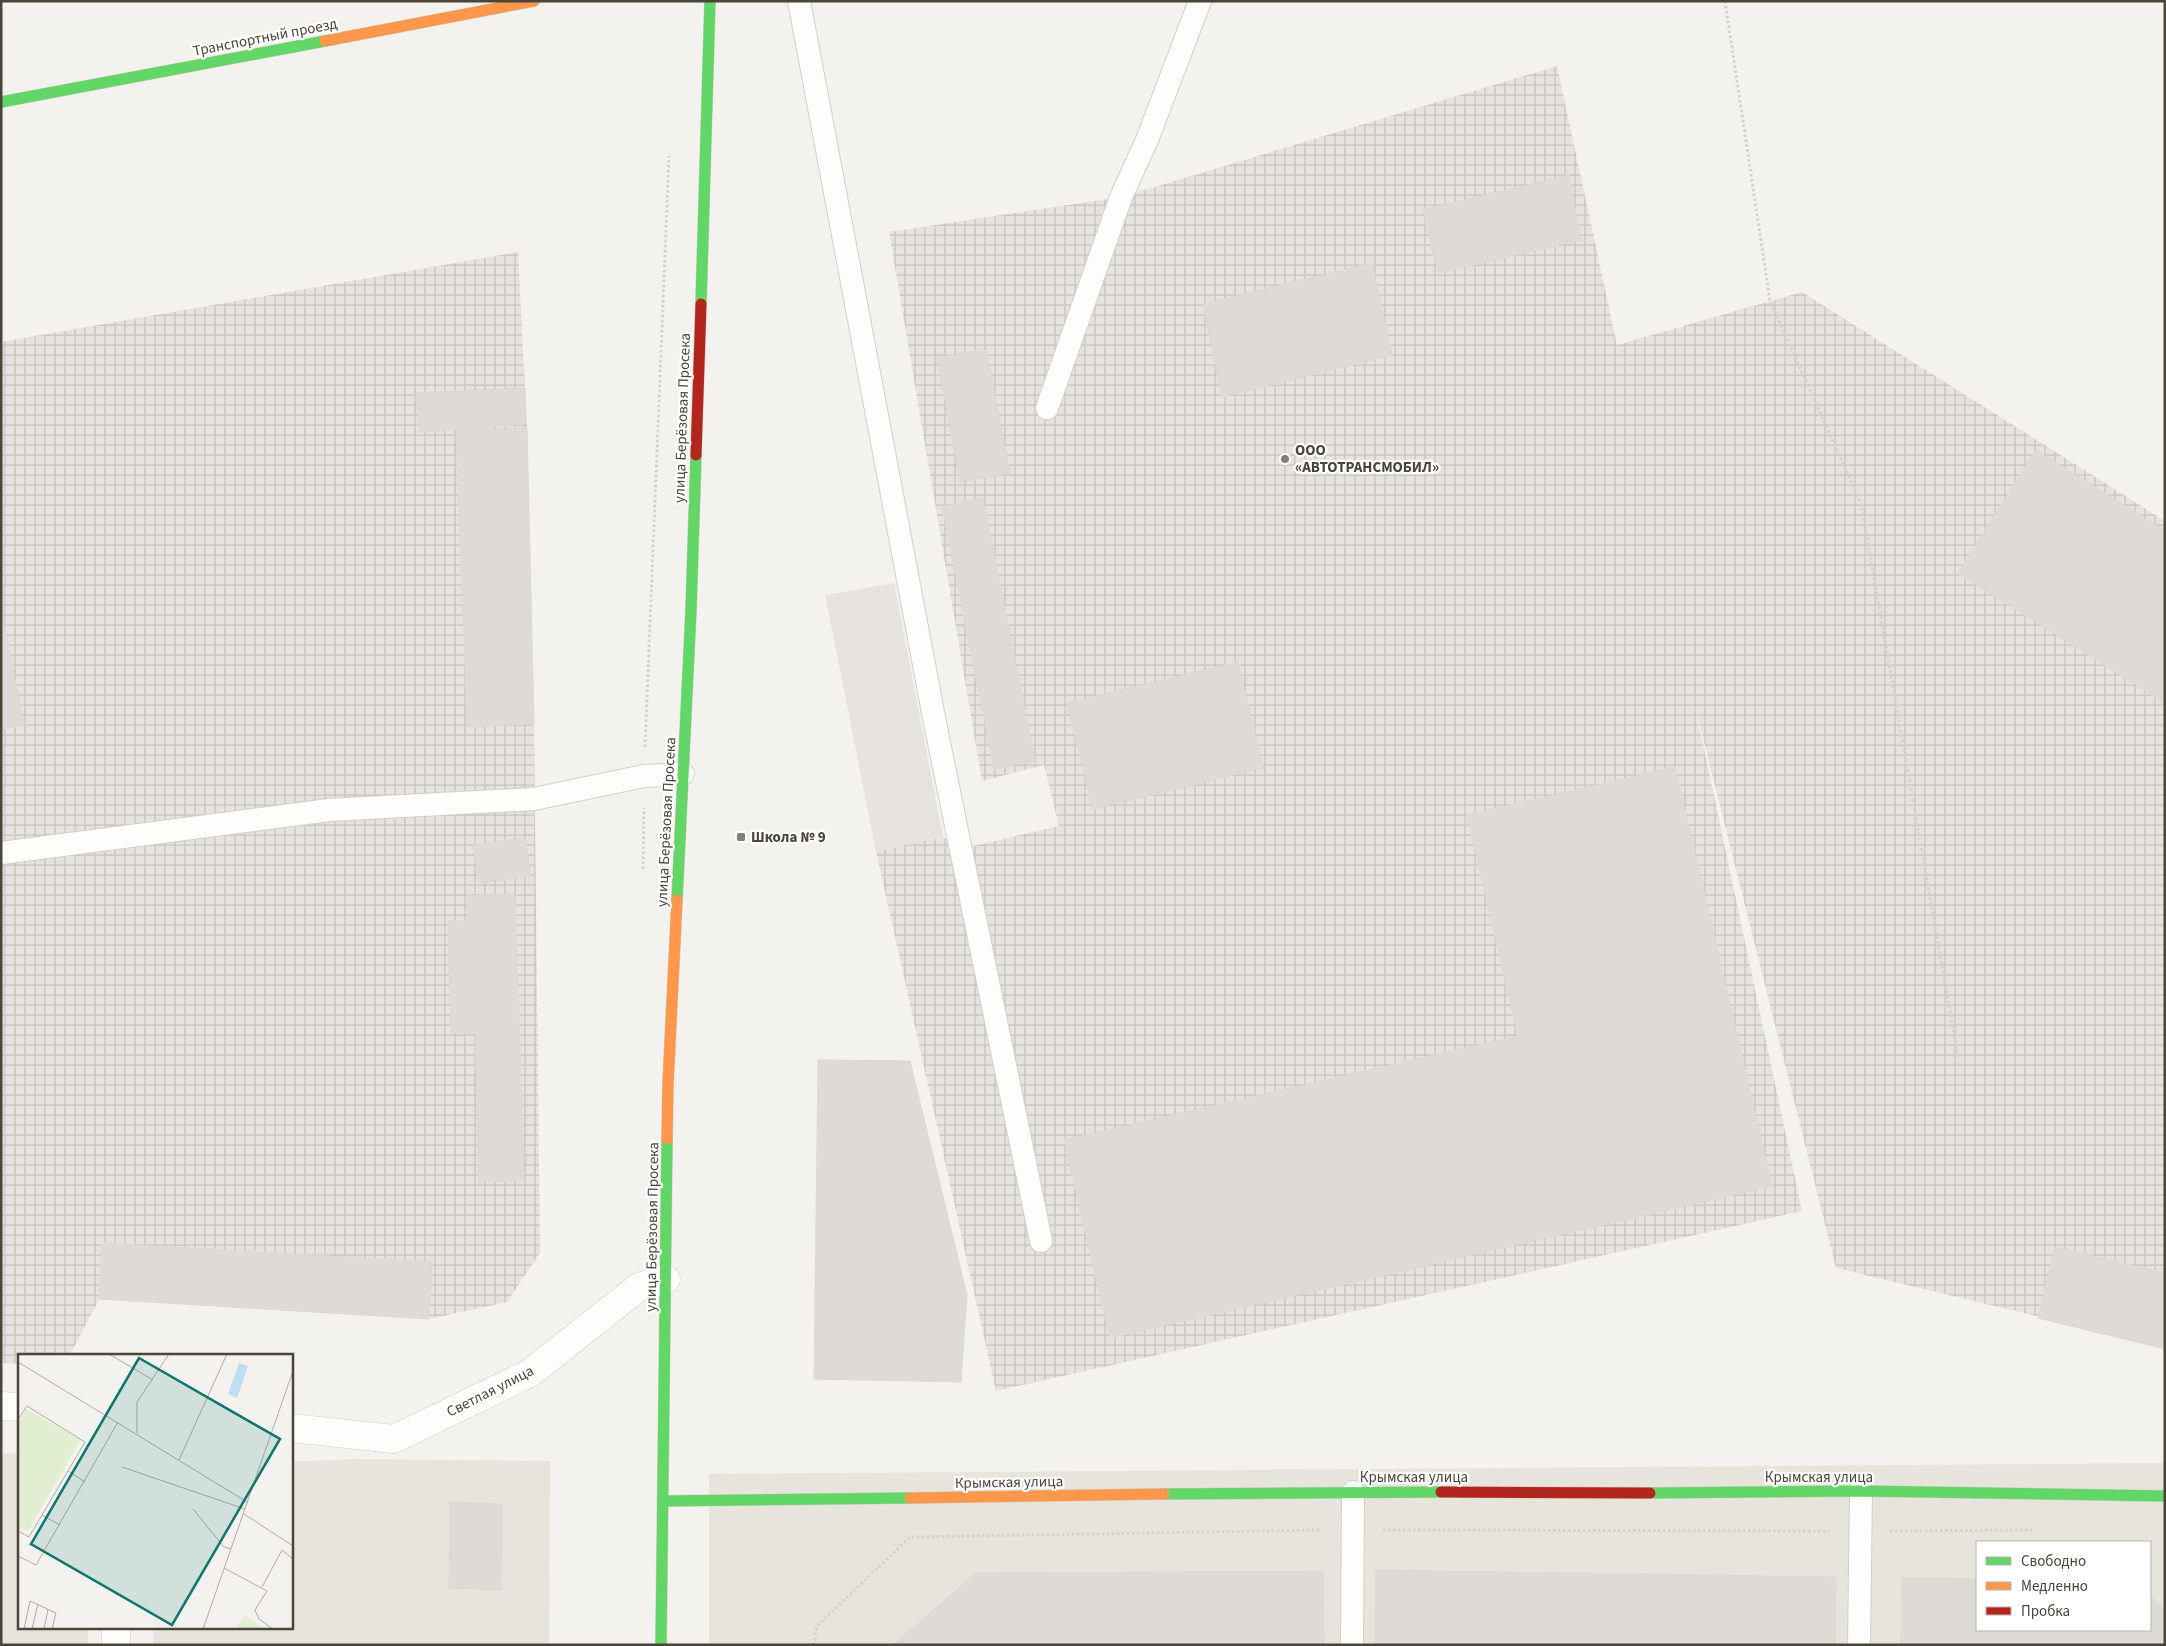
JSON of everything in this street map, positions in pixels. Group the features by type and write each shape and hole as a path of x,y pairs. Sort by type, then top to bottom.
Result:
{"street":[{"name":"Транспортный проезд","path":"1,102 534,1"},
{"name":"улица Берёзовая Просека","path":"661,1645 668,1084 691,610 710,1"},
{"name":"Светлая улица","path":"292,1428 394,1439 530,1373 639,1287 666,1279"},
{"path":"1,1406 18,1406"},
{"name":"Крымская улица","path":"663,1501 1353,1492 1686,1493 1861,1491 2165,1496"},
{"path":"116,1628 116,1645"}],"lane":[{"path":"799,1 935,723 1041,1241"},
{"path":"1047,408 1121,197 1146,140 1200,1"},
{"path":"1,853 329,810 534,799 644,776 683,774"},
{"path":"1859,1645 1861,1491"},
{"path":"1352,1645 1353,1492"}],"path":[{"path":"1725,1 1770,301 1861,504 1958,1057"},
{"path":"813,1645 817,1626 910,1537 1352,1530 2037,1530"}],"shaded area":[{"path":"1557,66 1617,345 1802,292 2165,521 2165,1347 1836,1268 1695,706 1802,1211 996,1391 876,851 943,837 961,849 1059,826 1044,765 982,781 889,232 1121,197"},
{"path":"518,252 527,428 534,724 540,1253 507,1302 429,1319 99,1299 71,1354 18,1354 18,1364 1,1363 1,342"},
{"path":"894,583 943,837 876,851 825,595"},
{"path":"18,1453 18,1628 88,1628 88,1645 1,1645 1,1454"},
{"path":"352,1459 550,1461 549,1645 153,1645 154,1628 292,1628 292,1462"},
{"path":"2165,1463 2165,1645 709,1645 709,1474"}],"building":[{"path":"1569,175 1581,240 1438,273 1423,210"},
{"path":"1372,263 1392,355 1222,397 1203,304"},
{"path":"986,349 1010,473 960,482 937,358"},
{"path":"525,388 526,424 420,432 416,393"},
{"path":"527,428 534,724 467,727 456,430"},
{"path":"2036,450 2165,531 2165,703 1958,573"},
{"path":"983,498 1035,761 994,769 942,506"},
{"path":"1,609 24,725 1,729"},
{"path":"1238,662 1263,768 1093,809 1067,703"},
{"path":"1675,767 1772,1186 1110,1338 1064,1140 1518,1036 1467,815"},
{"path":"525,838 531,876 479,883 473,845"},
{"path":"515,894 524,1181 479,1182 475,1033 451,1033 448,921 468,921 467,896"},
{"path":"818,1060 910,1061 967,1295 961,1382 814,1379"},
{"path":"102,1243 432,1262 429,1319 99,1299"},
{"path":"2055,1247 2165,1273 2165,1349 2038,1318"},
{"path":"450,1502 502,1504 501,1590 449,1588"},
{"path":"1376,1570 1836,1577 1835,1645 1375,1645"},
{"path":"1323,1571 1324,1645 893,1645 976,1573"},
{"path":"1902,1578 1976,1579 1976,1631 2151,1631 2151,1596 2165,1610 2165,1645 1901,1645"}],"traffic: fast":[{"path":"701,304 710,1"},
{"path":"1,102 325,41"},
{"path":"677,900 691,610 696,455"},
{"path":"661,1645 667,1139"},
{"path":"1650,1493 1861,1491 2165,1496"},
{"path":"1164,1494 1441,1492"},
{"path":"663,1501 910,1498"}],"traffic: slow":[{"path":"325,41 534,1"},
{"path":"667,1139 677,900"},
{"path":"910,1498 1164,1494"}],"traffic: jam":[{"path":"696,455 701,304"},
{"path":"1441,1492 1650,1493"}],"place":[{"name":"ООО «АВТОТРАНСМОБИЛ»","path":"1285,459"},
{"name":"Школа № 9","path":"741,837"}]}
